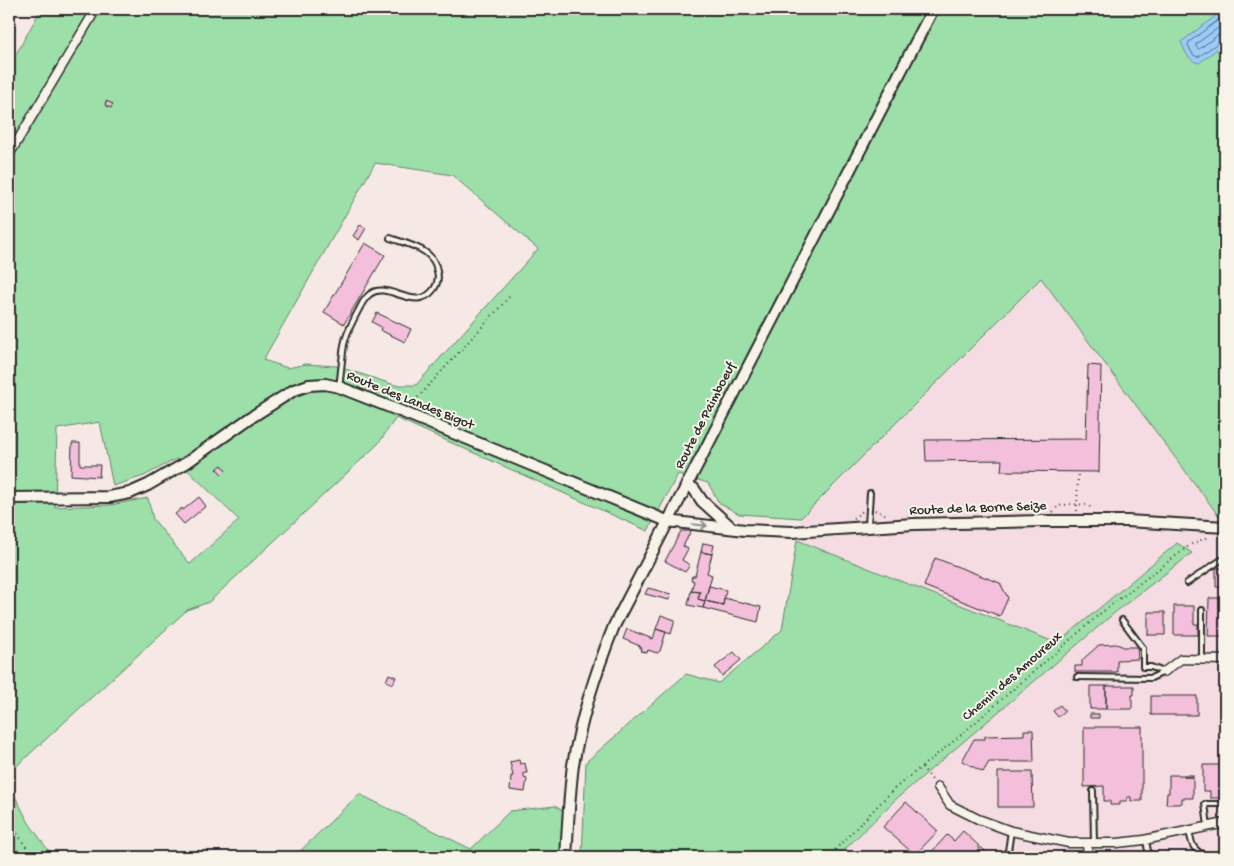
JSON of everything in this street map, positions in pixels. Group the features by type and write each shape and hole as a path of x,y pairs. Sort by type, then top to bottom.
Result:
{"street":[{"path":"9,155 96,9"},
{"name":"Route de Paimboeuf","path":"566,857 573,766 591,688 614,626 933,9"},
{"name":"Route des Landes Bigot","path":"9,498 109,497 130,493 148,485 186,462 294,390 309,385 326,384 405,413 667,521 732,528"},
{"path":"687,484 694,489 702,501 732,528"},
{"name":"Route de la Borne Seize","path":"732,528 792,532 914,524 1078,521 1127,521 1225,527"},
{"path":"1164,672 1181,659 1225,660"},
{"path":"938,787 950,805 978,819 1011,831 1069,843 1117,843 1225,823"},
{"path":"1088,857 1090,844"}],"lane":[{"path":"338,387 344,345 348,332 364,299 371,292 380,290 412,298 423,297 430,294 439,277 433,260 425,252 390,238"},
{"path":"868,527 870,493"},
{"path":"1187,583 1221,560 1225,560"},
{"path":"1202,610 1202,659"},
{"path":"1122,620 1144,648 1143,667 1151,667 1164,672"},
{"path":"1077,677 1151,678 1164,672"},
{"path":"1090,844 1094,791"},
{"path":"1208,826 1206,804 1225,804"},
{"path":"1001,857 1008,850 1011,831"},
{"path":"1189,831 1193,847 1198,853 1207,857"},
{"path":"1145,839 1149,857"}],"path":[{"path":"405,413 510,296"},
{"path":"1078,472 1078,521"},
{"path":"1063,504 1078,504"},
{"name":"Chemin des Amoureux","path":"828,857 895,788 956,740 1101,613 1190,545 1206,537 1216,536"},
{"path":"922,767 938,787"},
{"path":"9,821 33,857"}],"shaded area":[{"path":"1041,277 1217,515 1225,515 1225,857 837,857 895,800 1134,597 1177,543 1059,642 1049,640 797,540 801,518"}],"green space":[{"path":"41,9 1225,9 1225,515 1218,515 1041,278 801,518 739,514 719,503 708,483 678,474 648,531 396,418 378,444 209,602 187,610 9,773 9,67","holes":["375,163 452,175 538,249 416,385 395,385 336,366 306,364 288,368 263,360","100,422 113,486 144,476 176,459 239,520 190,564 153,519 148,498 110,505 55,507 57,429"]},
{"path":"797,540 1049,640 1059,642 1177,543 1192,553 1118,610 895,800 837,857 582,857 586,762 686,674 719,683 782,630"},
{"path":"9,785 29,823 53,857 9,857"},
{"path":"359,794 471,849 510,811 555,806 563,811 563,857 294,857"}],"water":[{"path":"1225,9 1225,43 1199,63 1195,62 1187,55 1181,42"}],"building":[{"path":"106,101 113,104 111,108 105,105"},
{"path":"360,225 366,228 359,240 353,236"},
{"path":"365,243 385,255 344,324 324,312"},
{"path":"377,313 411,329 405,342 380,330 381,327 372,322"},
{"path":"1088,365 1101,366 1099,472 1001,471 1002,460 926,461 925,440 1086,439"},
{"path":"72,443 80,443 80,465 100,465 99,477 71,475"},
{"path":"222,465 226,470 222,474 217,469"},
{"path":"199,497 206,506 184,524 175,514"},
{"path":"681,531 691,531 683,546 688,549 682,560 690,565 685,572 665,561"},
{"path":"703,543 714,545 712,554 701,552"},
{"path":"701,552 712,554 707,573 712,575 705,601 698,599 700,592 691,591 694,581 691,580 692,576 695,576"},
{"path":"935,558 1000,583 1008,598 1000,616 924,586"},
{"path":"1216,568 1225,568 1225,588 1216,587"},
{"path":"709,586 726,590 723,605 705,601"},
{"path":"648,588 671,594 669,600 645,594"},
{"path":"691,591 700,592 698,599 705,601 703,608 688,605"},
{"path":"724,598 761,607 758,622 703,608 705,601 723,605"},
{"path":"1209,598 1225,598 1225,636 1208,636"},
{"path":"1174,606 1194,606 1194,624 1198,624 1198,635 1174,635"},
{"path":"1148,612 1165,612 1165,635 1148,635"},
{"path":"661,615 675,620 671,634 656,629"},
{"path":"627,629 653,639 656,629 666,632 660,651 657,653 648,650 647,653 641,651 642,648 640,646 623,639"},
{"path":"1116,644 1122,647 1137,647 1138,659 1117,660 1117,672 1075,672 1075,666 1082,666 1082,660 1099,645"},
{"path":"734,652 741,660 722,676 715,667"},
{"path":"389,674 396,677 393,684 386,681"},
{"path":"1090,686 1106,686 1106,709 1090,709"},
{"path":"1106,686 1134,686 1132,709 1106,709"},
{"path":"1151,696 1197,696 1197,715 1151,715"},
{"path":"1060,705 1065,711 1058,717 1053,711"},
{"path":"1090,714 1099,714 1099,718 1090,718"},
{"path":"1084,727 1142,727 1142,801 1131,801 1131,797 1127,797 1127,801 1120,801 1120,805 1110,805 1110,801 1104,801 1104,786 1084,787"},
{"path":"1024,730 1033,730 1034,762 989,762 983,772 962,761 974,739 985,739 985,736 1024,735"},
{"path":"519,760 520,764 525,763 527,773 524,773 524,778 527,779 525,792 510,790 511,776 513,776 510,762"},
{"path":"1203,765 1225,765 1225,798 1210,798 1210,791 1203,791"},
{"path":"998,772 1032,772 1033,807 998,807"},
{"path":"1169,775 1193,777 1193,798 1182,798 1182,803 1179,804 1166,804 1167,793 1169,793"},
{"path":"1184,775 1193,775 1193,777 1184,777"},
{"path":"906,802 938,831 915,855 883,827"},
{"path":"963,831 980,849 981,847 986,852 981,857 927,857 947,835 954,841"}]}
